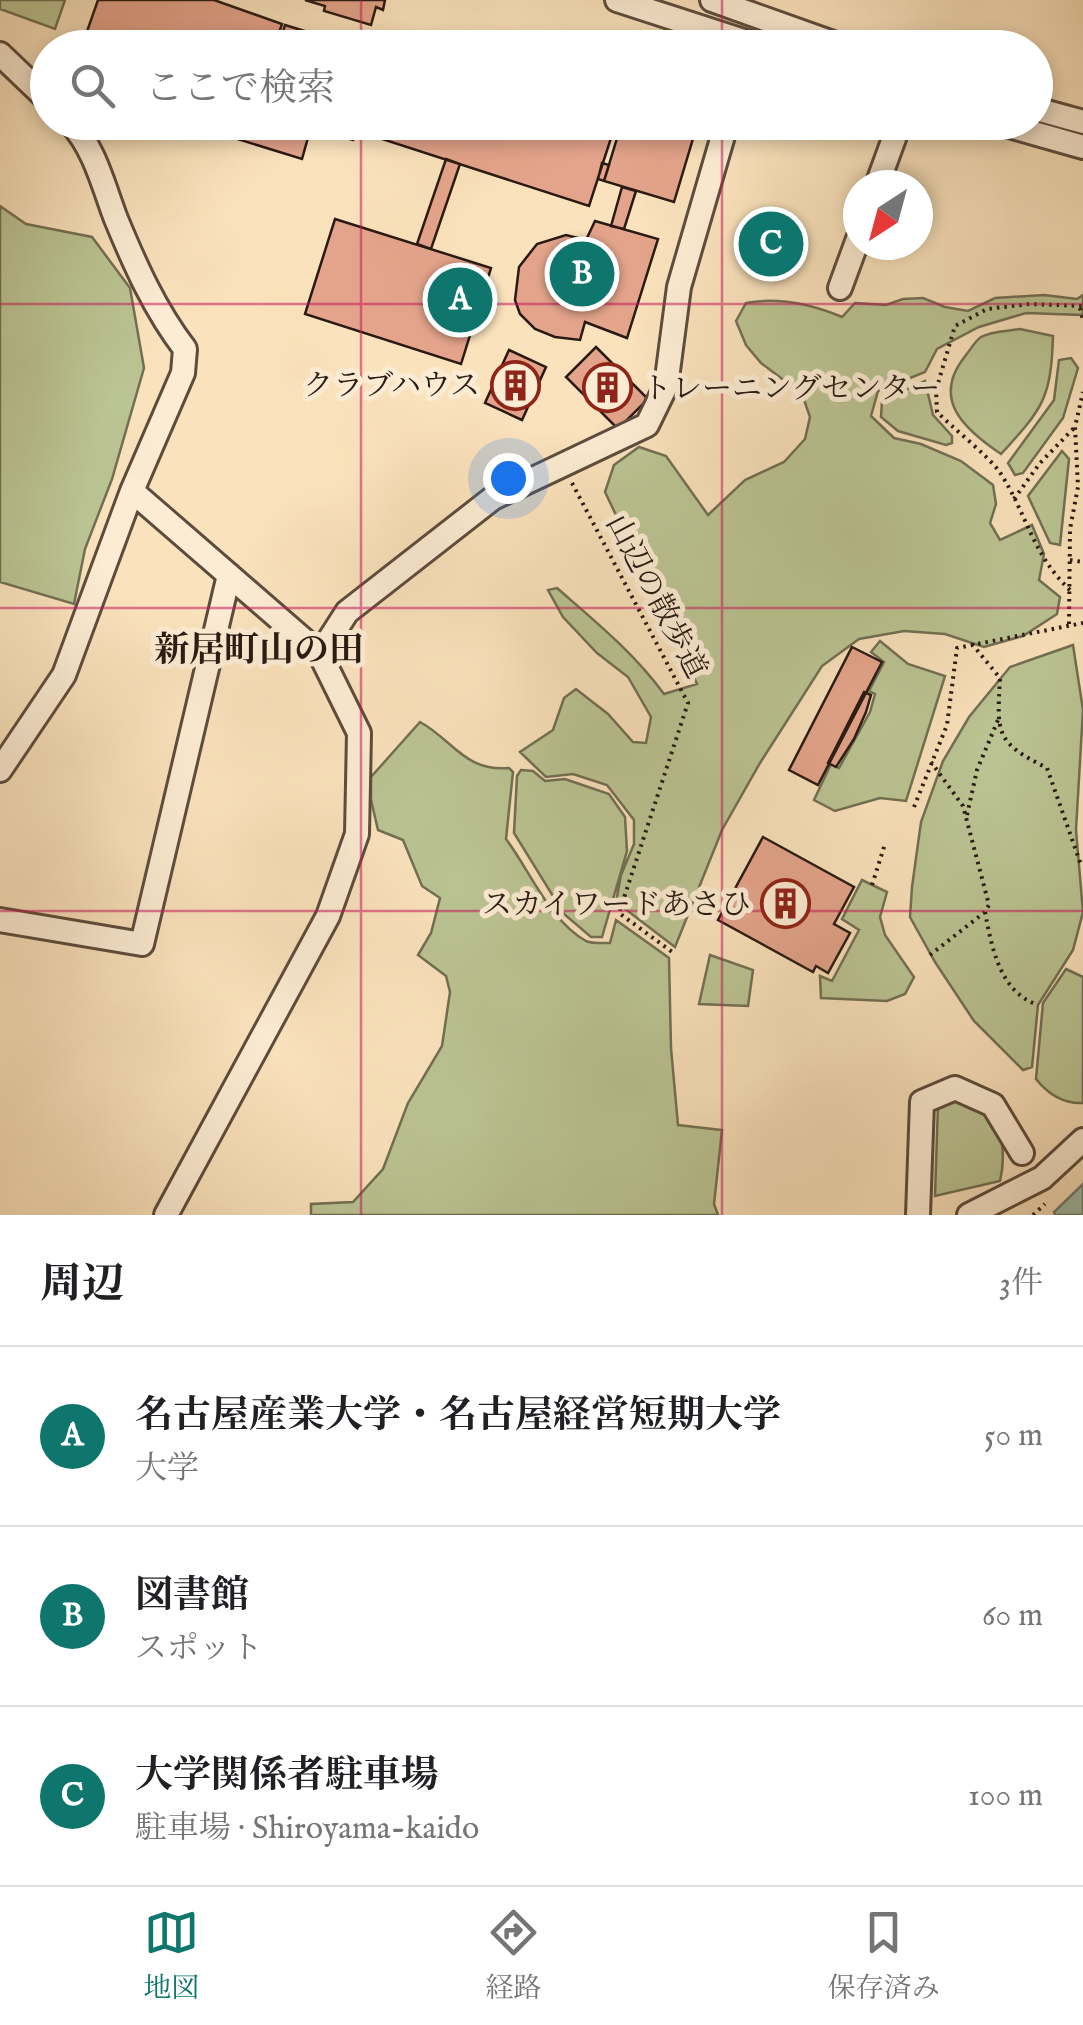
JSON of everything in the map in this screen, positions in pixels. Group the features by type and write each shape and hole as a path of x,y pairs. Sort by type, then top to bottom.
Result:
{"street":[{"path":"617,0 707,30"},
{"path":"712,0 762,8 809,30"},
{"path":"0,54 30,83"},
{"path":"1053,114 1083,122"},
{"path":"1053,138 1083,147"},
{"path":"0,770 64,675 132,491 184,373 186,348 160,316 86,140"},
{"path":"320,654 347,612 493,498 647,426 666,386 679,287 722,140"},
{"path":"883,170 894,140"},
{"path":"840,288 850,260"},
{"path":"132,491 320,654 359,732 357,834 328,916 166,1215"},
{"path":"0,920 142,944 229,575"},
{"path":"918,1215 922,1102 955,1088 993,1105 1022,1153"},
{"path":"970,1215 1042,1178 1083,1140"}],"path":[{"path":"1070,590 1034,545 996,468 937,412 936,390 955,326 987,310 1030,304 1082,307 1083,320"},
{"path":"1069,624 1070,529 1078,487 1074,427 1083,392"},
{"path":"1014,499 1040,463 1074,427"},
{"name":"山辺の散歩道","path":"562,466 688,703 620,913 675,954"},
{"path":"1070,560 1083,562"},
{"path":"914,808 946,724 957,648 1083,623"},
{"path":"966,818 978,770 998,720 1000,678 972,644"},
{"path":"998,720 1012,750 1047,768 1081,865"},
{"path":"930,762 963,806 989,905 986,912 930,955"},
{"path":"872,885 885,844"},
{"path":"986,912 991,947 1011,989 1022,1000 1038,1006"}],"green space":[{"path":"0,0 65,0 55,29 0,9"},
{"path":"0,206 26,224 92,237 130,288 144,368 112,479 85,549 74,604 0,582"},
{"path":"1044,295 1077,299 1083,295 1083,315 1026,313 979,327 937,349 925,372 878,391 871,416 894,438 921,444 961,461 993,485 996,504 990,523 1000,540 1032,525 1044,554 1039,580 1060,597 1057,614 1023,636 984,647 945,634 904,631 859,639 822,666 722,830 675,947 616,902 621,875 634,844 634,820 607,785 573,774 546,777 520,752 553,730 564,698 576,689 608,714 633,742 646,743 651,717 628,677 597,653 563,617 548,590 557,588 600,626 664,694 697,684 605,492 614,465 639,447 666,456 708,515 745,480 784,462 805,439 810,417 802,394 761,363 746,345 736,321 746,303 795,303 842,317 855,303 886,305 923,298 968,311 995,298"},
{"path":"1020,329 1053,336 1050,375 1035,413 1001,454 964,423 951,399 951,386 956,371 979,338"},
{"path":"1071,358 1078,368 1063,418 1023,473 1015,475 1008,463 1054,400 1059,360"},
{"path":"925,381 933,415 952,436 952,443 946,445 898,431 881,417 882,401"},
{"path":"1062,451 1069,459 1060,545 1050,543 1028,496"},
{"path":"880,641 908,664 945,676 906,801 880,798 835,811 814,800 831,764 839,768 870,712 875,694 869,691 884,662 871,652"},
{"path":"1073,645 1083,710 1076,830 1083,912 1073,950 1038,1005 1032,1067 1023,1070 974,1021 935,962 910,917 912,887 921,822 943,761 969,717 1010,667"},
{"path":"420,722 470,760 513,772 506,839 551,908 573,932 589,942 610,943 616,920 669,958 678,1125 722,1130 714,1204 718,1215 311,1215 311,1204 353,1202 383,1169 408,1103 442,1046 450,992 446,976 418,955 431,933 440,898 422,886 403,840 378,830 371,800 371,777"},
{"path":"521,770 533,771 545,781 565,779 609,794 625,817 627,851 602,937 591,937 564,914 514,833 517,776"},
{"path":"862,880 887,892 880,917 885,935 914,977 905,994 887,1001 821,998 820,976 832,981 859,930 842,919"},
{"path":"710,955 753,970 748,1006 699,1004"},
{"path":"1066,969 1083,977 1083,1103 1056,1097 1036,1079 1043,1003"},
{"path":"954,1100 983,1109 997,1125 1003,1154 1000,1181 935,1196 938,1104"}],"shaded area":[{"path":"1083,1184 1083,1215 1055,1215 1054,1212"}],"building":[{"path":"98,0 214,0 282,24 280,30 88,30"},
{"path":"305,0 385,0 383,10 376,7 371,25 324,11 325,6"},
{"path":"241,140 307,140 302,159"},
{"path":"385,140 610,140 589,206"},
{"path":"617,140 693,140 674,202 604,181"},
{"path":"446,159 460,164 431,249 417,244"},
{"path":"602,163 609,165 604,181 598,179"},
{"path":"622,187 636,191 624,229 611,226"},
{"path":"335,219 491,268 461,364 305,314"},
{"path":"595,221 658,239 627,338 585,322 580,340 555,337 535,329 520,314 515,300 519,267 537,244 566,235 586,240"},
{"name":"トレーニングセンター","path":"596,347 648,399 618,429 566,377"},
{"name":"クラブハウス","path":"509,350 546,367 522,420 485,403"},
{"path":"852,647 882,662 818,785 789,770"},
{"path":"864,692 871,695 866,712 836,767 828,763"},
{"name":"スカイワードあさひ","path":"763,837 854,887 834,924 850,933 828,973 816,966 813,972 718,920"}],"place":[{"name":"大学関係者駐車場","path":"771,244"},
{"name":"図書館","path":"582,274"},
{"name":"名古屋産業大学・名古屋経営短期大学","path":"460,300"},
{"name":"クラブハウス","path":"515,385"},
{"name":"トレーニングセンター","path":"607,388"},
{"name":"スカイワードあさひ","path":"786,904"}],"district":[{"name":"新居町山の田","path":"259,649"}]}
